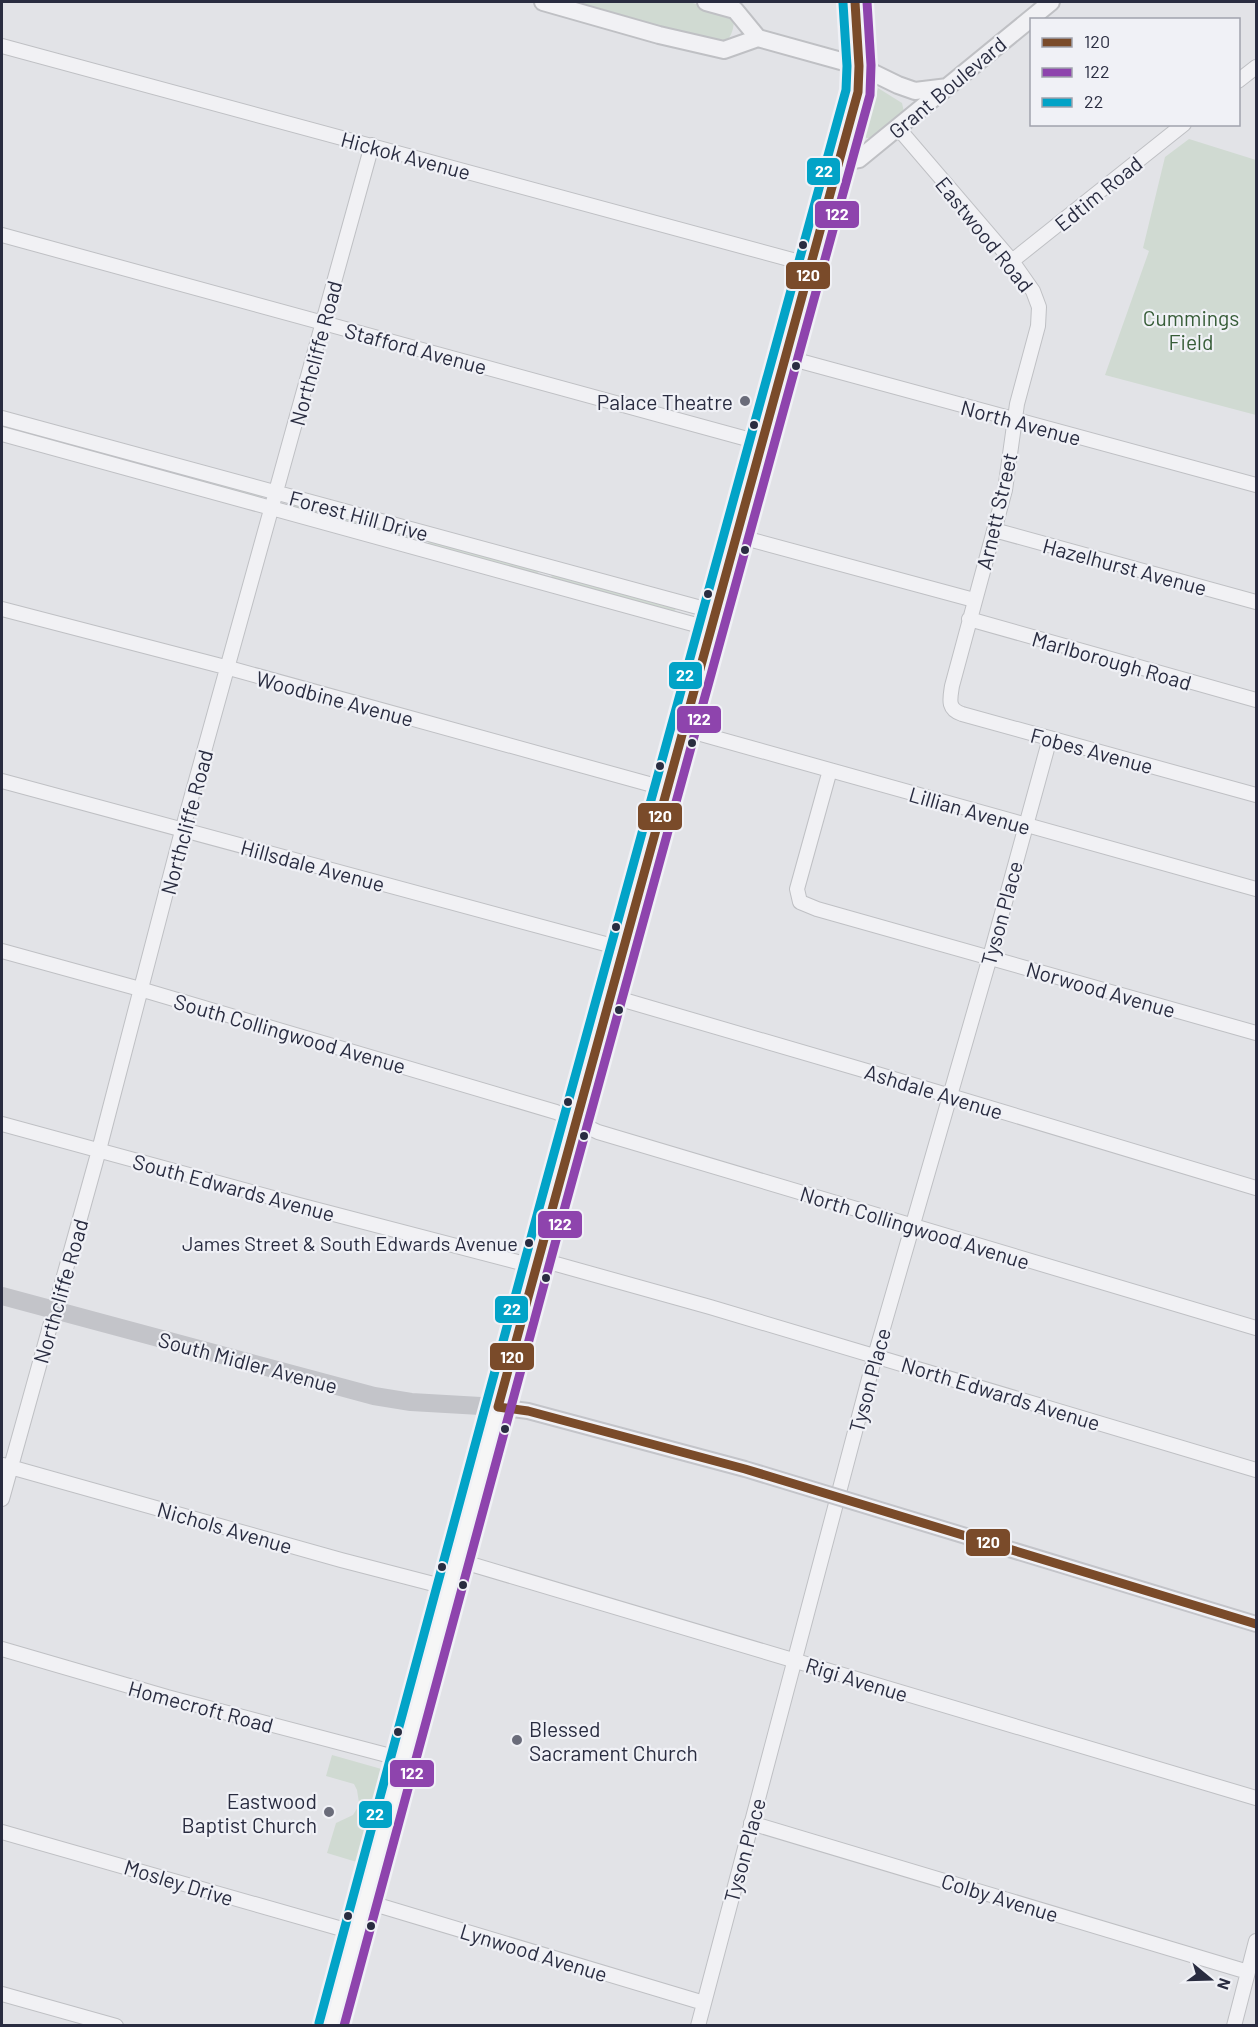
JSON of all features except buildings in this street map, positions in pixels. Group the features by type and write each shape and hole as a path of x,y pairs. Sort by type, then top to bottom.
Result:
{"main road":[{"path":"331,2025 810,265 849,160 860,66 855,2"},
{"name":"South Midler Avenue","path":"2,1296 374,1396 411,1402 528,1411 745,1469 1257,1624"}],"street":[{"path":"548,2 658,35 724,50 758,38 860,66 915,91 948,87"},
{"path":"706,2 735,10 758,38"},
{"name":"Grant Boulevard","path":"1032,18 1051,2"},
{"name":"Grant Boulevard","path":"849,160 898,128 1030,19"},
{"name":"Hickok Avenue","path":"2,46 810,265"},
{"path":"1240,80 1257,67"},
{"path":"898,85 913,116"},
{"name":"Edtim Road","path":"1012,261 1181,126"},
{"name":"Eastwood Road","path":"898,128 1012,261 1033,291 1039,308 1038,326 1017,404 1016,421"},
{"name":"Northcliffe Road","path":"2,1498 6,1466 55,1310 182,831 372,145"},
{"name":"Stafford Avenue","path":"2,235 762,443"},
{"name":"North Avenue","path":"785,357 1257,485"},
{"name":"Forest Hill Drive","path":"2,418 686,604 713,620"},
{"name":"Arnett Street","path":"969,619 1005,490 1016,421"},
{"path":"8,436 19,423"},
{"name":"Forest Hill Drive","path":"8,436 681,620 713,620"},
{"path":"136,471 140,455"},
{"name":"Hazelhurst Avenue","path":"994,530 1257,602"},
{"path":"418,548 423,532"},
{"path":"737,536 974,600"},
{"path":"538,581 543,565"},
{"path":"681,620 686,604"},
{"name":"Woodbine Avenue","path":"2,609 228,668 667,789"},
{"name":"Fobes Avenue","path":"969,619 952,686 950,704 956,712 1257,795"},
{"name":"Marlborough Road","path":"969,619 1257,700"},
{"name":"Lillian Avenue","path":"683,729 1257,889"},
{"name":"Tyson Place","path":"698,2025 875,1356 990,957 1050,738"},
{"name":"Norwood Avenue","path":"830,770 797,889 800,902 817,909 1257,1033"},
{"name":"Hillsdale Avenue","path":"2,780 182,831 624,949"},
{"name":"South Collingwood Avenue","path":"2,951 140,989 556,1112 576,1121"},
{"name":"Ashdale Avenue","path":"610,996 1257,1188"},
{"name":"North Collingwood Avenue","path":"576,1121 598,1132 1257,1328"},
{"name":"South Edwards Avenue","path":"2,1124 309,1208 537,1266"},
{"name":"North Edwards Avenue","path":"537,1266 556,1264 1257,1470"},
{"name":"Nichols Avenue","path":"6,1466 449,1588"},
{"name":"Rigi Avenue","path":"457,1560 1257,1798"},
{"name":"Homecroft Road","path":"2,1649 167,1697 402,1759"},
{"name":"Colby Avenue","path":"751,1823 1248,1972"},
{"name":"Mosley Drive","path":"2,1832 356,1933"},
{"name":"Lynwood Avenue","path":"364,1901 704,2003"},
{"path":"1234,2025 1257,1941"},
{"path":"2,1994 116,2025"}],"green space":[{"path":"567,2 689,2 726,12 734,21 734,25 729,37 722,44"},
{"path":"878,88 902,103 904,112 873,138 866,138 865,131"},
{"name":"Cummings Field","path":"1189,139 1256,160 1256,415 1105,375 1149,251 1143,248 1165,157"},
{"path":"24,429 130,459 129,463 23,433"},
{"path":"147,463 263,494 263,497 146,467"},
{"path":"293,503 413,535 413,538 409,540 292,507"},
{"path":"429,539 539,569 539,572 535,574 430,546"},
{"path":"553,573 676,607 676,609 673,612 553,579 551,575"},
{"path":"332,1755 385,1770 375,1807 359,1803 354,1784 326,1776"},
{"path":"358,1807 374,1812 360,1863 327,1853 336,1823 353,1815"}],"transit line":[{"name":"120","path":"855,2 859,66 858,92 498,1407 528,1411 745,1469 1256,1624"},
{"name":"122","path":"344,2026 566,1203 870,95 871,65 867,2"},
{"name":"22","path":"319,2023 542,1197 846,90 847,66 843,3"}],"place":[{"name":"Palace Theatre","path":"745,401"},
{"name":"James Street & South Edwards Avenue","path":"529,1243"},
{"name":"Blessed Sacrament Church","path":"517,1740"},
{"name":"Eastwood Baptist Church","path":"329,1812"}]}
